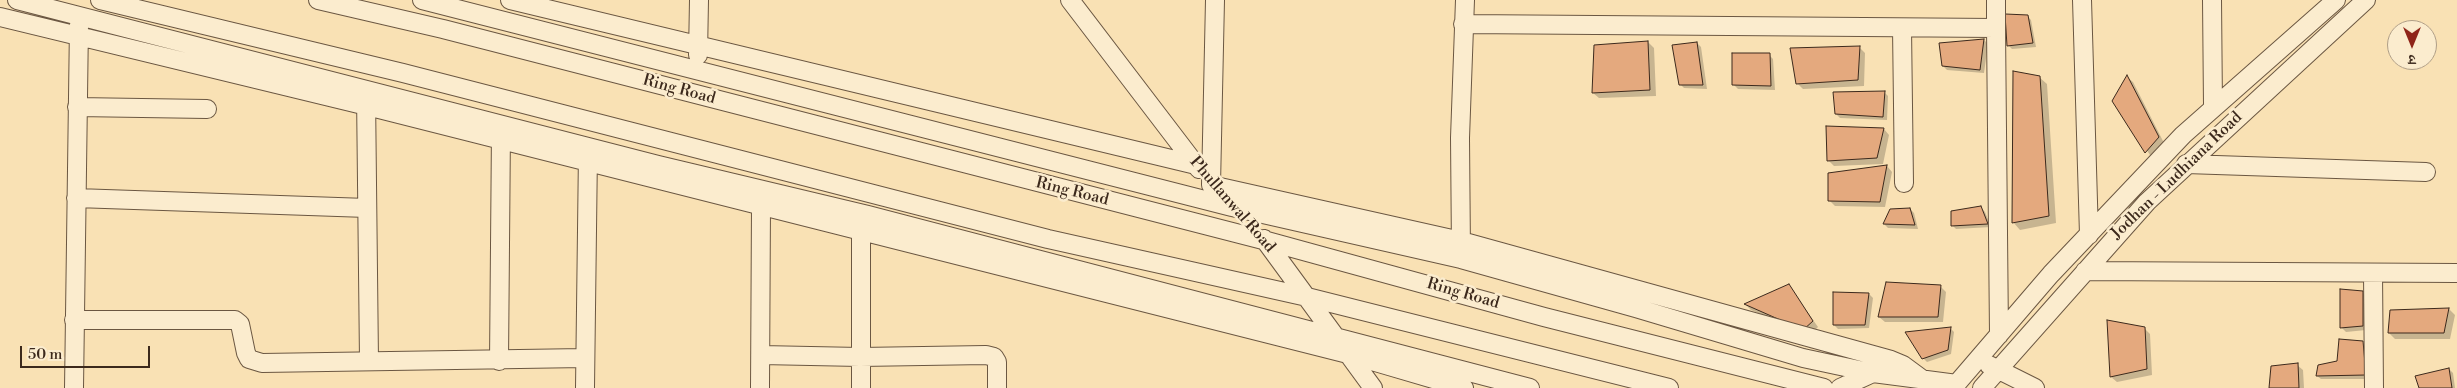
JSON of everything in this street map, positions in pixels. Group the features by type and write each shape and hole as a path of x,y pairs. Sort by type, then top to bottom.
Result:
{"street":[{"path":"17,0 79,15 366,97 501,132 588,154 868,215 1530,388"},
{"path":"100,0 403,73 1048,239 1307,297 1669,388"},
{"name":"Ring Road","path":"318,0 463,34 1266,241 1544,317 1824,388"},
{"path":"422,0 1232,207 1461,250"},
{"path":"510,0 1196,166"},
{"path":"698,0 698,71"},
{"name":"Phullanwal Road","path":"1070,0 1211,185 1266,241 1373,388"},
{"path":"1215,0 1211,185 1461,250 1639,299 1791,333 1891,360 1903,365 1923,379"},
{"path":"1461,250 1463,24 1465,0"},
{"path":"1996,0 1999,335"},
{"path":"2082,0 2089,235"},
{"path":"2212,0 2213,106"},
{"name":"Jodhan - Ludhiana Road","path":"1955,386 2089,235 2213,106 2336,0"},
{"name":"Jodhan - Ludhiana Road","path":"1982,388 2147,202 2366,0"},
{"path":"541,30 542,8"},
{"path":"74,388 79,15"},
{"path":"0,16 366,97"},
{"path":"1463,24 1996,28"},
{"path":"1902,28 1904,183"},
{"path":"366,97 369,361"},
{"path":"77,107 207,109"},
{"path":"499,361 501,132"},
{"path":"588,154 762,206 1348,354 1464,388"},
{"path":"584,388 588,154"},
{"path":"2186,164 2426,172"},
{"path":"76,198 367,208"},
{"path":"760,388 762,206"},
{"path":"860,232 861,388"},
{"path":"2085,271 2457,274"},
{"path":"2373,273 2374,388"},
{"path":"1639,299 1783,352 1873,373 1923,379 1955,386"},
{"path":"74,320 235,320 240,324 246,353 255,362 499,361 584,358"},
{"path":"1783,352 1791,333"},
{"path":"761,355 860,357 986,355 994,357 997,362 997,388"},
{"path":"1978,360 2035,388"},
{"path":"1840,388 1873,373"}],"building":[{"path":"2005,14 2028,15 2033,43 2007,46"},
{"path":"1984,39 1980,70 1942,66 1939,43"},
{"path":"1648,41 1650,90 1592,93 1594,45"},
{"path":"1697,42 1703,85 1679,85 1672,45"},
{"path":"1860,46 1858,80 1796,84 1790,48"},
{"path":"1732,53 1770,53 1771,86 1732,85"},
{"path":"2013,71 2040,76 2049,216 2012,223"},
{"path":"2127,75 2159,137 2145,153 2112,101"},
{"path":"1885,91 1883,117 1835,114 1833,92"},
{"path":"1826,126 1884,128 1877,158 1827,161"},
{"path":"1887,165 1880,202 1828,201 1828,173"},
{"path":"1981,206 1988,224 1951,226 1951,211"},
{"path":"1910,208 1915,225 1883,224 1890,209"},
{"path":"1886,282 1941,285 1938,317 1878,317"},
{"path":"1789,284 1813,321 1803,330 1744,304"},
{"path":"2340,289 2363,291 2363,326 2340,328"},
{"path":"1833,292 1869,293 1865,325 1833,325"},
{"path":"2449,308 2444,333 2388,333 2390,310"},
{"path":"2107,320 2145,327 2147,369 2110,377"},
{"path":"1951,327 1948,350 1922,359 1905,332"},
{"path":"2339,339 2363,341 2366,375 2316,376 2318,365 2337,361"},
{"path":"2298,363 2299,388 2269,388 2271,366"},
{"path":"2449,368 2452,388 2419,388 2415,376"}]}
